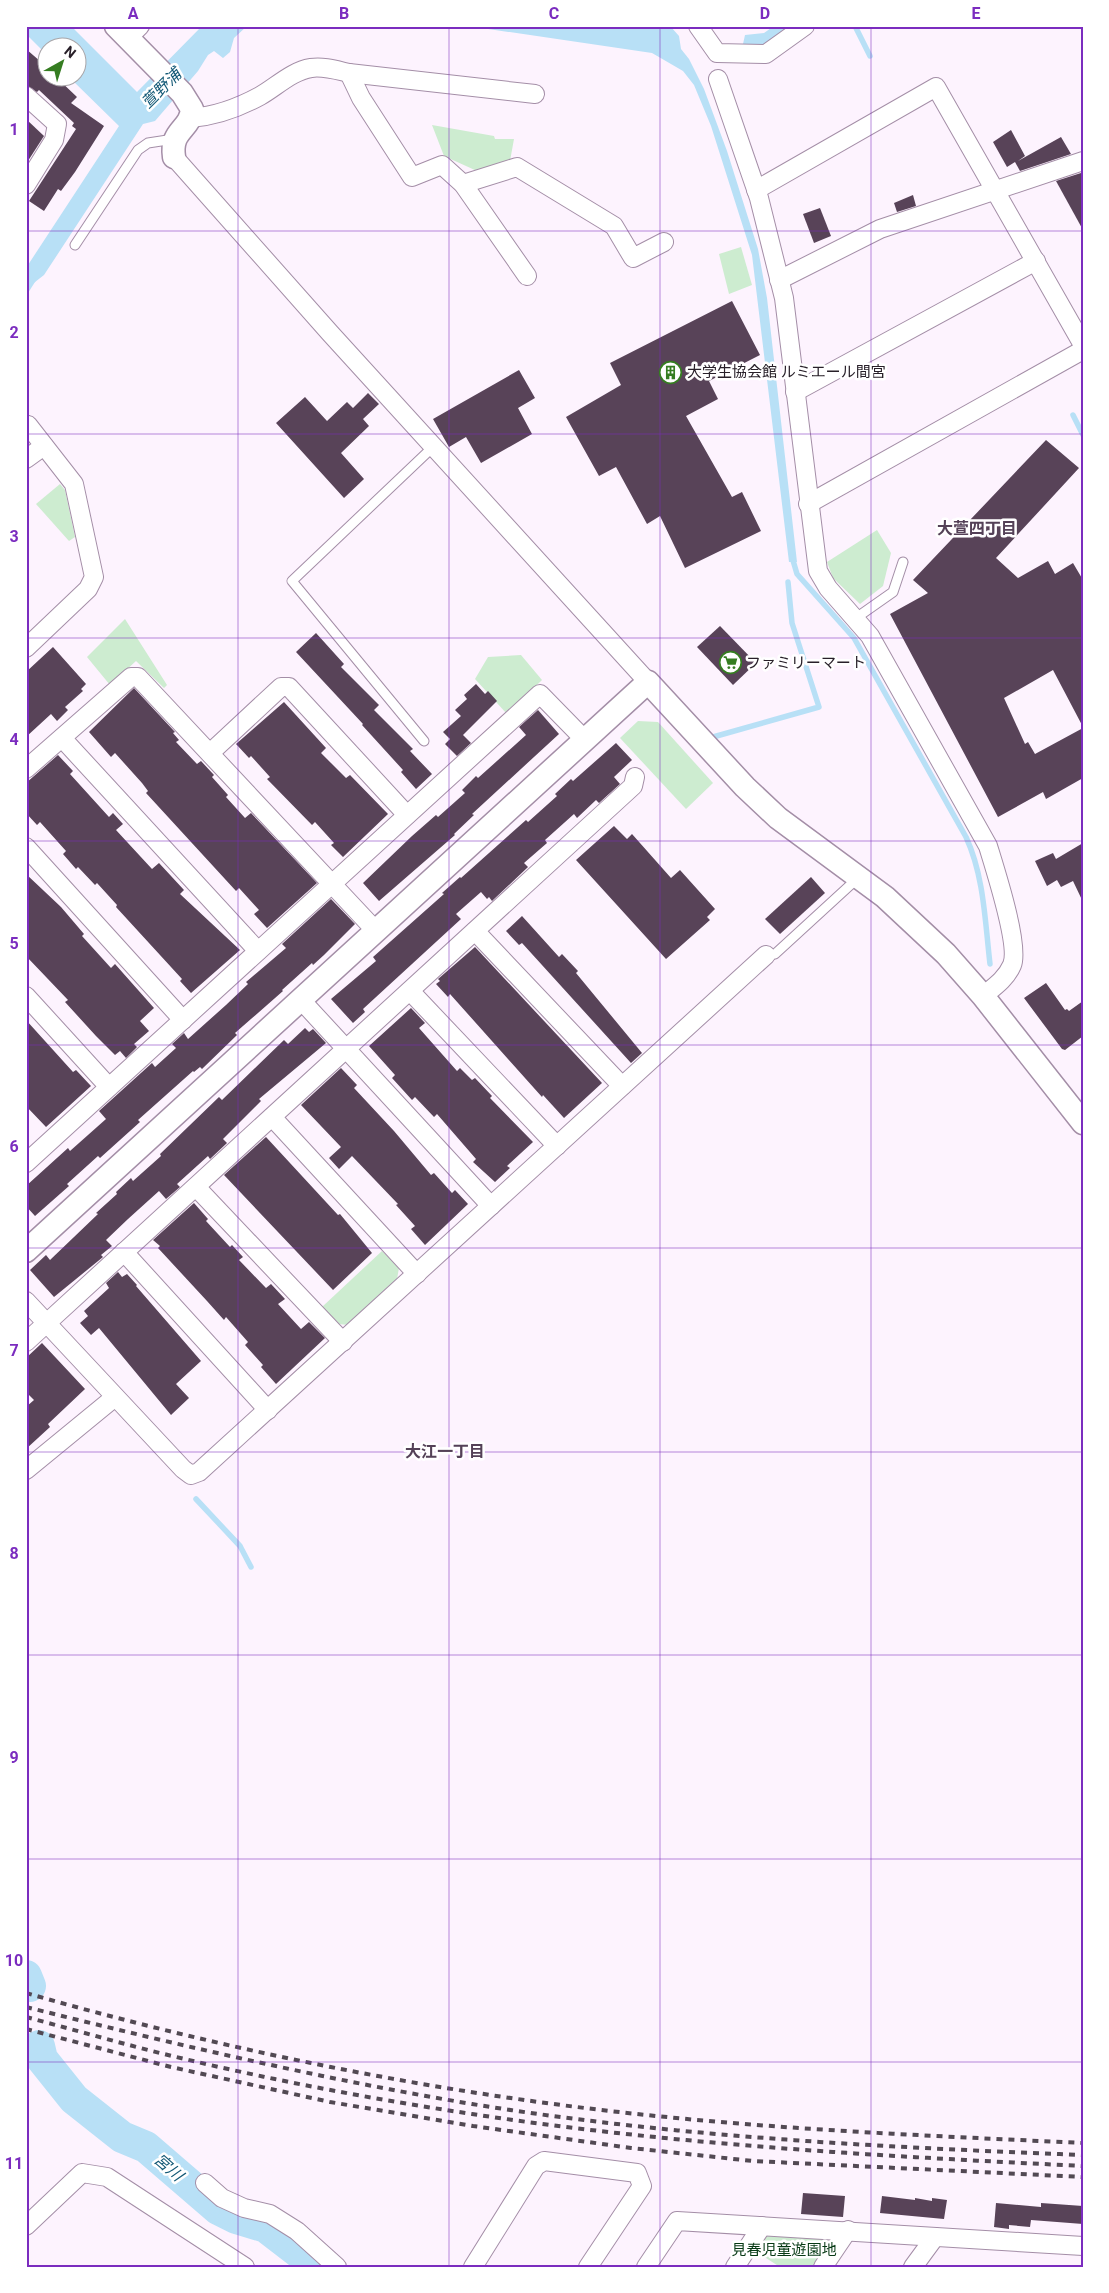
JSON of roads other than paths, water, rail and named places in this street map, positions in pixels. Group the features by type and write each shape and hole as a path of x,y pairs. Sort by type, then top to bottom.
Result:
{"street":[{"path":"698,26 717,54 766,54 805,26"},
{"path":"128,30 156,67 182,93 192,108 191,118 174,148 433,447 745,787 778,818 860,877 923,931 983,996 1083,1123"},
{"path":"191,118 212,116 230,111 260,96 296,73 310,68 332,68 349,73 535,94"},
{"path":"349,73 361,98 412,177 442,165 463,184 527,276"},
{"path":"718,79 756,190 784,298 808,504 818,571 828,588 870,636 988,846 1014,945 1013,964 1004,978 983,996"},
{"path":"756,190 936,86 996,188 1083,345"},
{"path":"26,96 56,124 54,140 26,185"},
{"path":"779,280 880,229 996,188 1083,161"},
{"path":"463,184 517,168 614,226 633,258 664,242"},
{"path":"795,392 1036,261"},
{"path":"808,504 1083,350"},
{"path":"26,648 88,589 94,577 74,484 28,425"},
{"path":"26,459 44,446"},
{"path":"26,769 131,677 138,677 376,931"},
{"path":"26,1251 648,682"},
{"path":"210,753 281,687 289,687 407,815"},
{"path":"29,1154 109,1087 540,694 585,740"},
{"path":"62,738 258,952"},
{"path":"26,1342 633,786 635,777"},
{"path":"26,847 183,1020"},
{"path":"475,931 622,1086"},
{"path":"26,1301 183,1470 192,1475 199,1472 766,955"},
{"path":"410,991 557,1146"},
{"path":"26,996 109,1087"},
{"path":"301,1000 491,1206"},
{"path":"272,1117 417,1274"},
{"path":"196,1187 343,1342"},
{"path":"124,1252 268,1410"},
{"path":"26,1470 115,1397"},
{"path":"473,2267 536,2166 544,2161 636,2173 642,2186 588,2267"},
{"path":"26,2226 82,2173 107,2177 235,2264"},
{"path":"205,2183 222,2198 244,2208 270,2214 297,2231 336,2267"},
{"path":"646,2267 677,2221 848,2230 1083,2246"},
{"path":"735,2267 762,2226"},
{"path":"823,2267 848,2230"},
{"path":"913,2267 935,2237"}],"lane":[{"path":"76,245 138,150 148,143 174,148"},
{"path":"424,741 292,581 433,447"},
{"path":"856,618 894,592 903,562"},
{"path":"766,955 775,954 860,877"}],"water":[{"path":"26,26 71,26 83,38 38,38 38,46 26,34"},
{"name":"萱野浦","path":"202,26 247,26 234,38 230,52 223,58 214,51 208,55 198,71 155,121 143,124 44,275 26,289 26,268 119,126 80,88 88,88 88,43 137,92"},
{"path":"468,26 665,26 671,27 679,36 681,49 689,59 704,89 727,151 758,249 767,298 797,562 789,562 752,255 711,126 694,85 683,71 652,53"},
{"path":"774,26 792,26 765,45 743,44 745,35 764,33"}],"waterway":[{"path":"855,26 870,56"},
{"path":"26,291 33,280"},
{"path":"1073,415 1083,435"},
{"path":"792,557 797,574 854,638 966,837 977,867 985,915 990,964"},
{"path":"713,737 819,707 792,623 788,582"},
{"path":"196,1499 240,1546 251,1567"},
{"name":"宮川","path":"26,1976 30,1986"},
{"name":"宮川","path":"39,2046 42,2059 74,2099 122,2137 146,2147 218,2209 236,2218 266,2227 318,2267"}],"railway":[{"path":"26,1993 101,2014 252,2051 406,2081 560,2105 693,2120 860,2132 1083,2143"},
{"path":"26,2007 360,2084 472,2104 548,2115 700,2133 777,2139 1083,2155"},
{"path":"26,2017 209,2065 284,2081 397,2102 548,2125 777,2148 1083,2166"},
{"path":"26,2029 171,2067 330,2102 473,2126 631,2148 753,2161 1083,2177"}],"place":[{"name":"大学生協会館 ルミエール間宮","path":"671,372"},
{"name":"ファミリーマート","path":"730,663"}],"district":[{"name":"大萱四丁目","path":"977,528"},
{"name":"大江一丁目","path":"445,1451"}],"park label":[{"name":"見春児童遊園地","path":"784,2250"}]}
